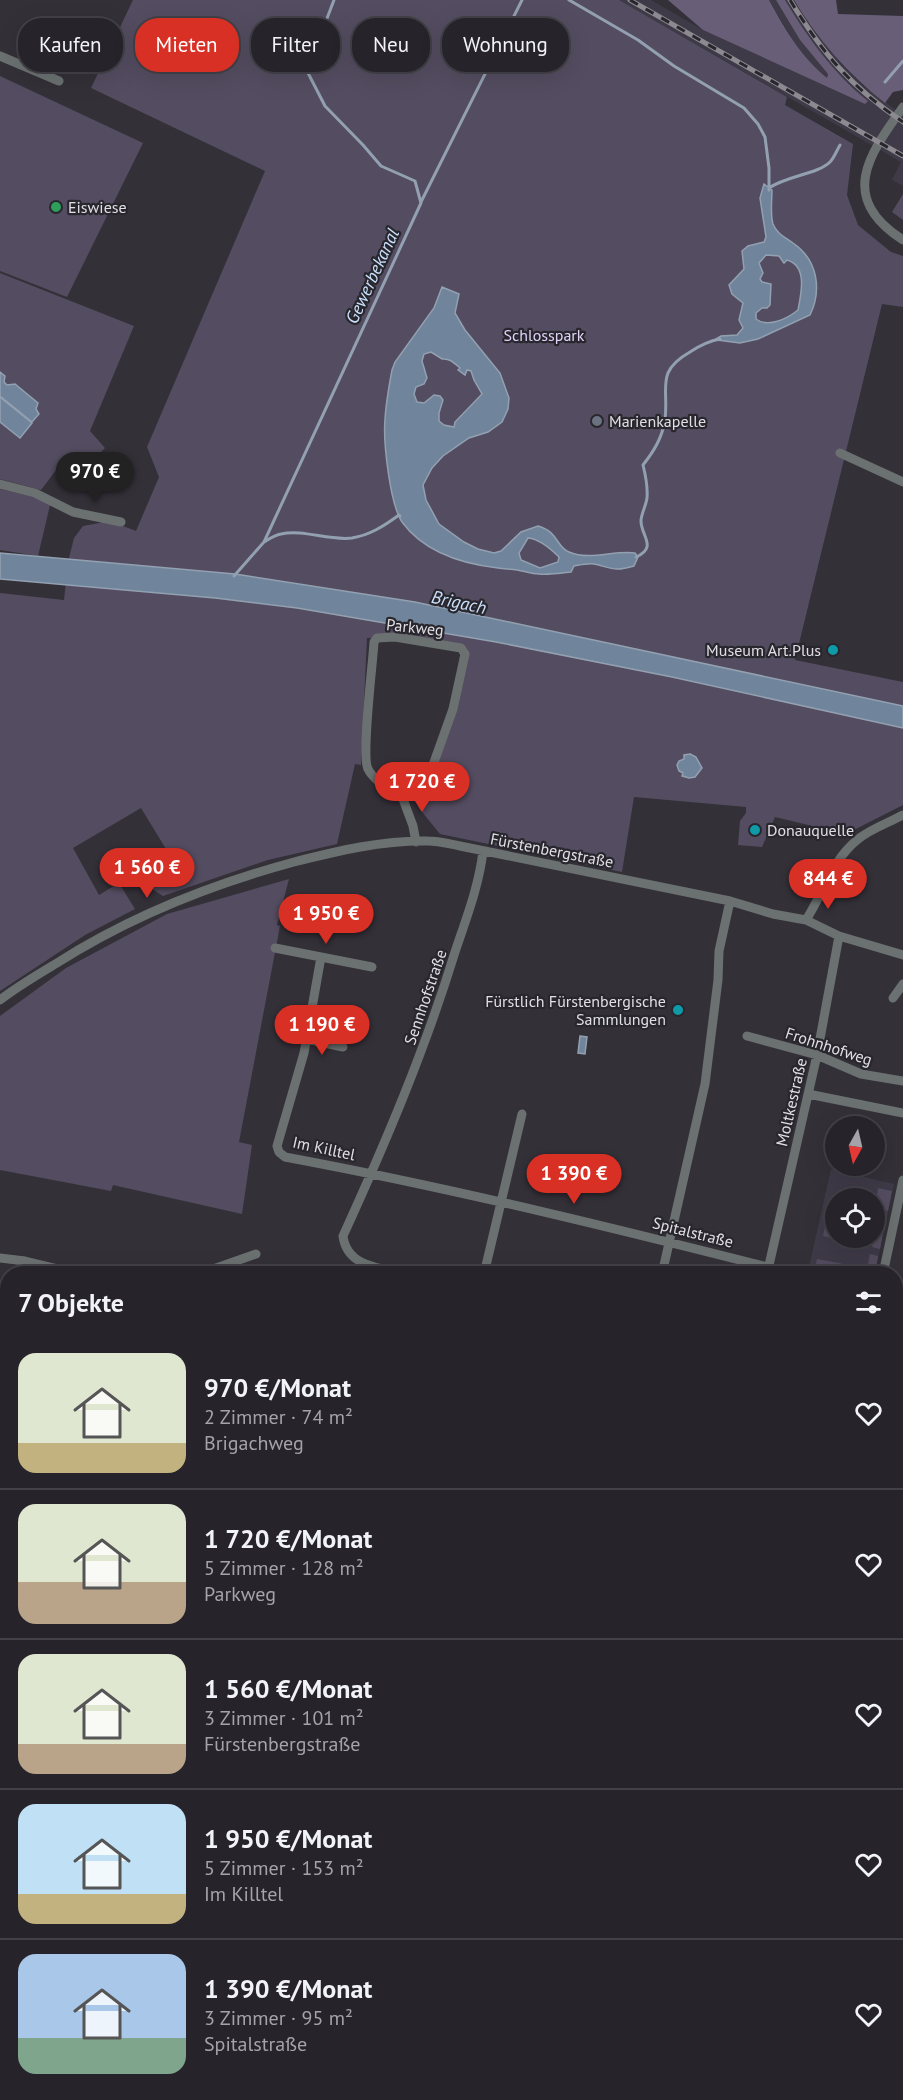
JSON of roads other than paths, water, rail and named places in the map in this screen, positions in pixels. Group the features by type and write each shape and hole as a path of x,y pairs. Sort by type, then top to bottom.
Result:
{"street":[{"path":"0,56 58,81"},
{"path":"903,107 871,155 864,182 875,218 887,230 903,240"},
{"path":"840,453 903,482"},
{"path":"0,484 35,493 73,512 121,522"},
{"name":"Parkweg","path":"394,637 461,648 465,654 453,710 433,765 404,799 372,775 366,766 368,706 374,642 377,638 394,637"},
{"path":"404,799 416,842"},
{"path":"806,920 846,850 869,832 903,815"},
{"name":"Fürstenbergstraße","path":"0,1000 86,945 160,907 245,875 380,844 430,841 730,901 773,914 806,920 839,936 903,955"},
{"name":"Sennhofstraße","path":"372,1266 360,1263 349,1255 344,1247 343,1236 418,1063 477,882 483,851"},
{"path":"664,1266 705,1084 718,980 718,962 730,901"},
{"name":"Moltkestraße","path":"769,1266 817,1055 839,936"},
{"path":"275,948 372,967"},
{"name":"Im Killtel","path":"321,957 304,1053 277,1146 279,1152 285,1157 372,1173"},
{"path":"893,998 903,984"},
{"name":"Frohnhofweg","path":"747,1036 817,1055 861,1074 903,1081"},
{"path":"306,1039 343,1047"},
{"path":"808,1094 903,1113"},
{"path":"486,1266 522,1114"},
{"name":"Spitalstraße","path":"372,1173 670,1241 754,1266"},
{"path":"885,1266 903,1180"},
{"path":"222,1266 256,1254"},
{"path":"0,1258 46,1266"}],"water":[{"path":"764,184 772,190 773,224 782,235 801,250 813,267 816,286 814,305 810,315 758,339 740,343 717,340 721,336 737,335 743,328 739,320 743,303 732,294 729,285 744,269 742,251 748,246 764,242 766,237 760,198","holes":["766,255 779,256 784,263 787,260 798,268 801,281 798,310 777,321 761,322 756,319 756,313 770,305 771,284 762,282 760,279 763,273 759,263"]},
{"path":"442,287 459,294 455,313 465,330 500,373 509,398 508,409 502,422 488,432 469,438 443,456 432,468 423,485 426,500 439,524 464,542 494,553 501,551 521,532 538,526 550,532 565,550 577,555 635,553 638,557 634,566 617,569 587,564 574,566 571,572 534,574 485,566 458,560 433,549 421,541 402,522 394,502 386,457 385,413 395,362 434,308","holes":["431,352 442,359 452,361 465,375 467,370 471,371 482,394 455,422 454,427 444,425 439,421 443,400 440,396 434,395 424,403 417,402 414,394 416,387 424,384 427,378 422,361 424,354","528,538 537,540 549,548 559,557 558,562 540,568 521,560 519,553"]},
{"path":"0,372 5,376 4,382 7,385 15,384 38,403 36,409 39,414 32,422 0,396"},
{"path":"0,397 32,423 20,438 0,422"},
{"path":"0,553 235,574 415,602 903,706 903,728 672,677 496,642 297,608 215,598 0,579"},
{"path":"690,754 696,757 702,768 695,777 689,778 682,776 683,773 679,771 677,765 684,759 684,755"},
{"path":"580,1036 587,1037 585,1054 578,1053"}],"waterway":[{"name":"Gewerbekanal","path":"234,576 264,542 421,203 415,181 381,166 325,106 307,71 334,0"},
{"path":"421,202 522,0"},
{"path":"569,0 638,40 674,66 744,108 758,124 765,137 769,190"},
{"path":"885,82 903,61"},
{"path":"769,188 825,166 840,145"},
{"path":"636,557 643,553 647,545 641,521 647,494 643,465 651,455 664,427 668,374 679,359 704,344 720,339"},
{"path":"264,542 277,535 290,533 334,538 359,537 400,516"}],"railway":[{"path":"630,0 903,156"},
{"path":"790,0 814,37 839,68 884,109 903,122"}],"place":[{"name":"Eiswiese","path":"56,207"},
{"name":"Marienkapelle","path":"597,421"},
{"name":"Museum Art.Plus","path":"833,650"},
{"name":"Donauquelle","path":"755,830"},
{"name":"Fürstlich Fürstenbergische Sammlungen","path":"678,1010"}],"park label":[{"name":"Schlosspark","path":"544,335"}],"water label":[{"name":"Brigach","path":"459,602"}]}
